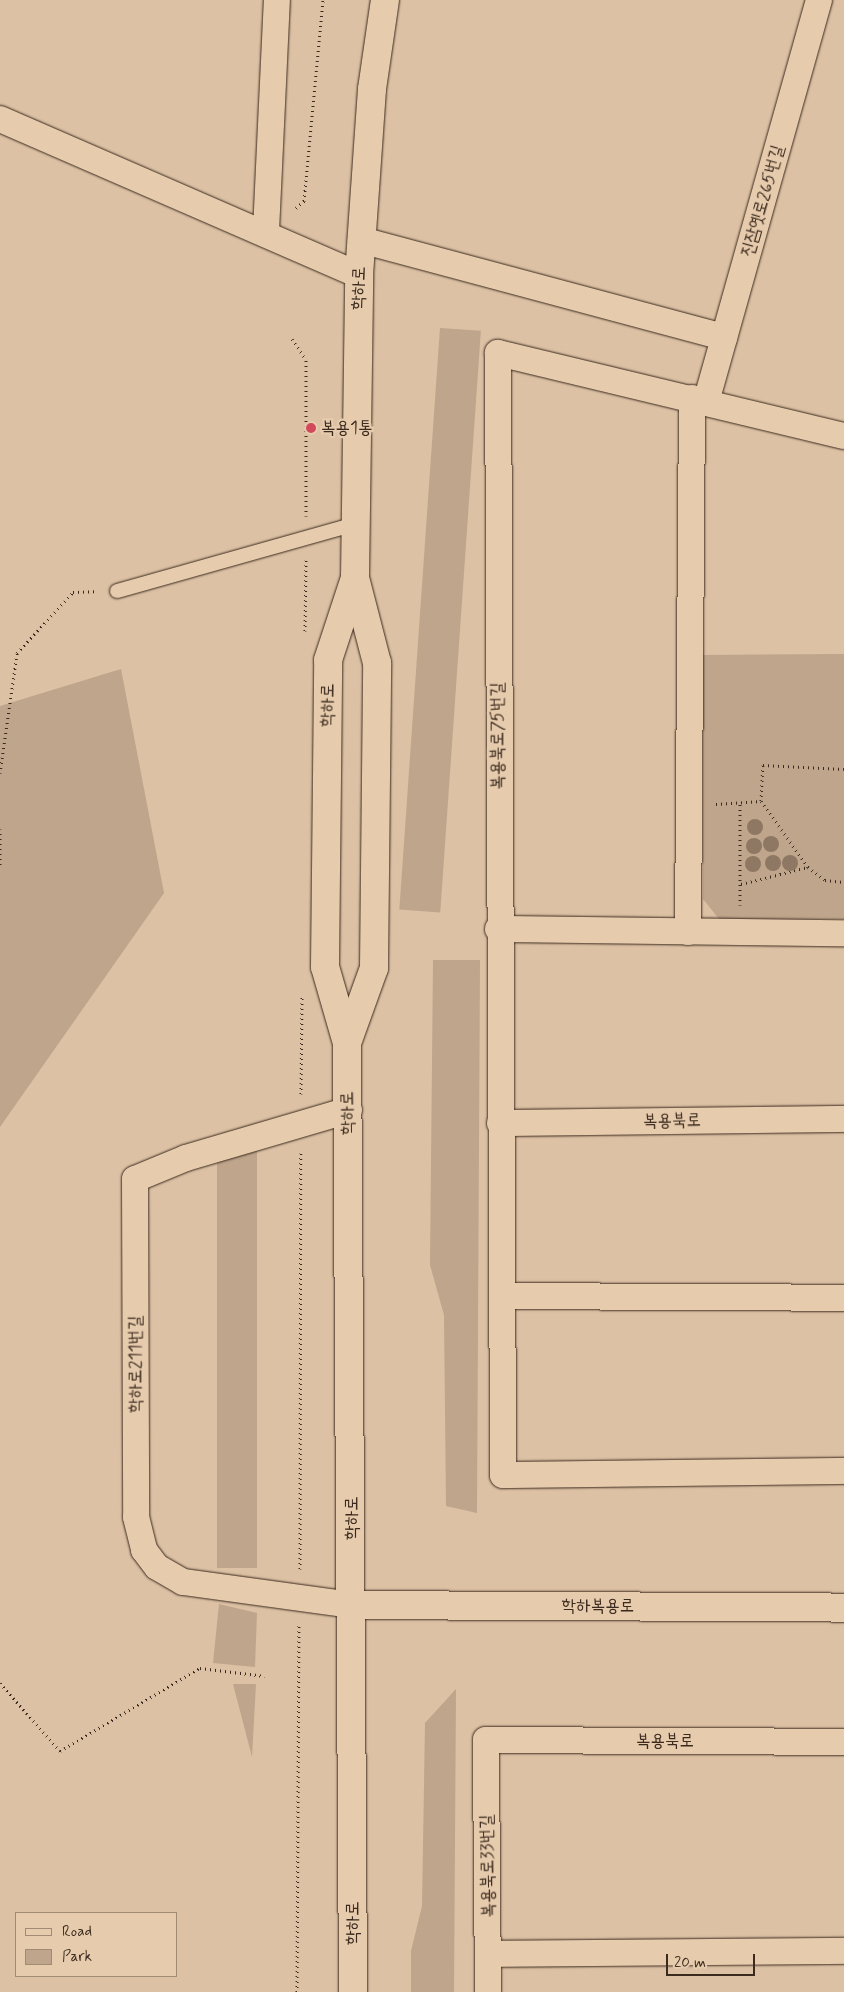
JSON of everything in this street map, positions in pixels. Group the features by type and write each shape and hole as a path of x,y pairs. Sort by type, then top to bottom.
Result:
{"street":[{"path":"266,231 277,0"},
{"name":"학하로","path":"347,1043 374,968 377,663 356,578 356,524 359,275 372,89 385,0"},
{"name":"진잠옛로265번길","path":"699,400 724,337 819,0"},
{"path":"0,119 266,231 359,275"},
{"path":"361,240 724,337"},
{"name":"복용북로75번길","path":"699,400 498,353 498,929 503,1475 844,1471"},
{"path":"688,932 699,400 844,436"},
{"name":"학하로","path":"353,1992 347,1043 325,967 328,660 356,578"},
{"path":"498,929 844,933"},
{"name":"학하로211번길","path":"348,1110 186,1158 135,1180 136,1507 144,1550 157,1567 183,1582 352,1604"},
{"name":"복용북로","path":"500,1123 844,1119"},
{"path":"502,1296 844,1298"},
{"name":"학하복용로","path":"352,1604 844,1608"},
{"name":"복용북로","path":"486,1740 844,1742"},
{"name":"복용북로33번길","path":"486,1740 488,1992"},
{"path":"489,1954 844,1951"}],"lane":[{"path":"117,591 356,524"}],"path":[{"path":"287,214 304,201 323,0"},
{"path":"292,339 306,360 306,520"},
{"path":"0,773 17,653 73,592 117,591"},
{"path":"844,769 763,765 761,801 808,867 826,880 844,882"},
{"path":"712,804 761,801"},
{"path":"740,802 740,912"},
{"path":"0,829 4,864 0,865"},
{"path":"741,884 808,867"},
{"path":"301,1156 301,1514"},
{"path":"0,1683 60,1751 200,1668 265,1676"},
{"path":"297,1692 297,1992"}],"green space":[{"path":"440,328 481,331 440,912 399,910"},
{"path":"844,654 844,919 719,919 703,899 703,655"},
{"path":"121,669 164,893 0,1127 0,706"},
{"path":"433,960 480,960 477,1513 446,1506 444,1315 430,1265"},
{"path":"217,1149 257,1149 257,1568 217,1568"},
{"path":"219,1604 257,1613 255,1667 213,1663"},
{"path":"233,1684 256,1684 252,1757"},
{"path":"456,1689 454,1992 411,1992 411,1951 422,1906 425,1723"}],"place":[{"name":"복용1통","path":"311,428"}]}
